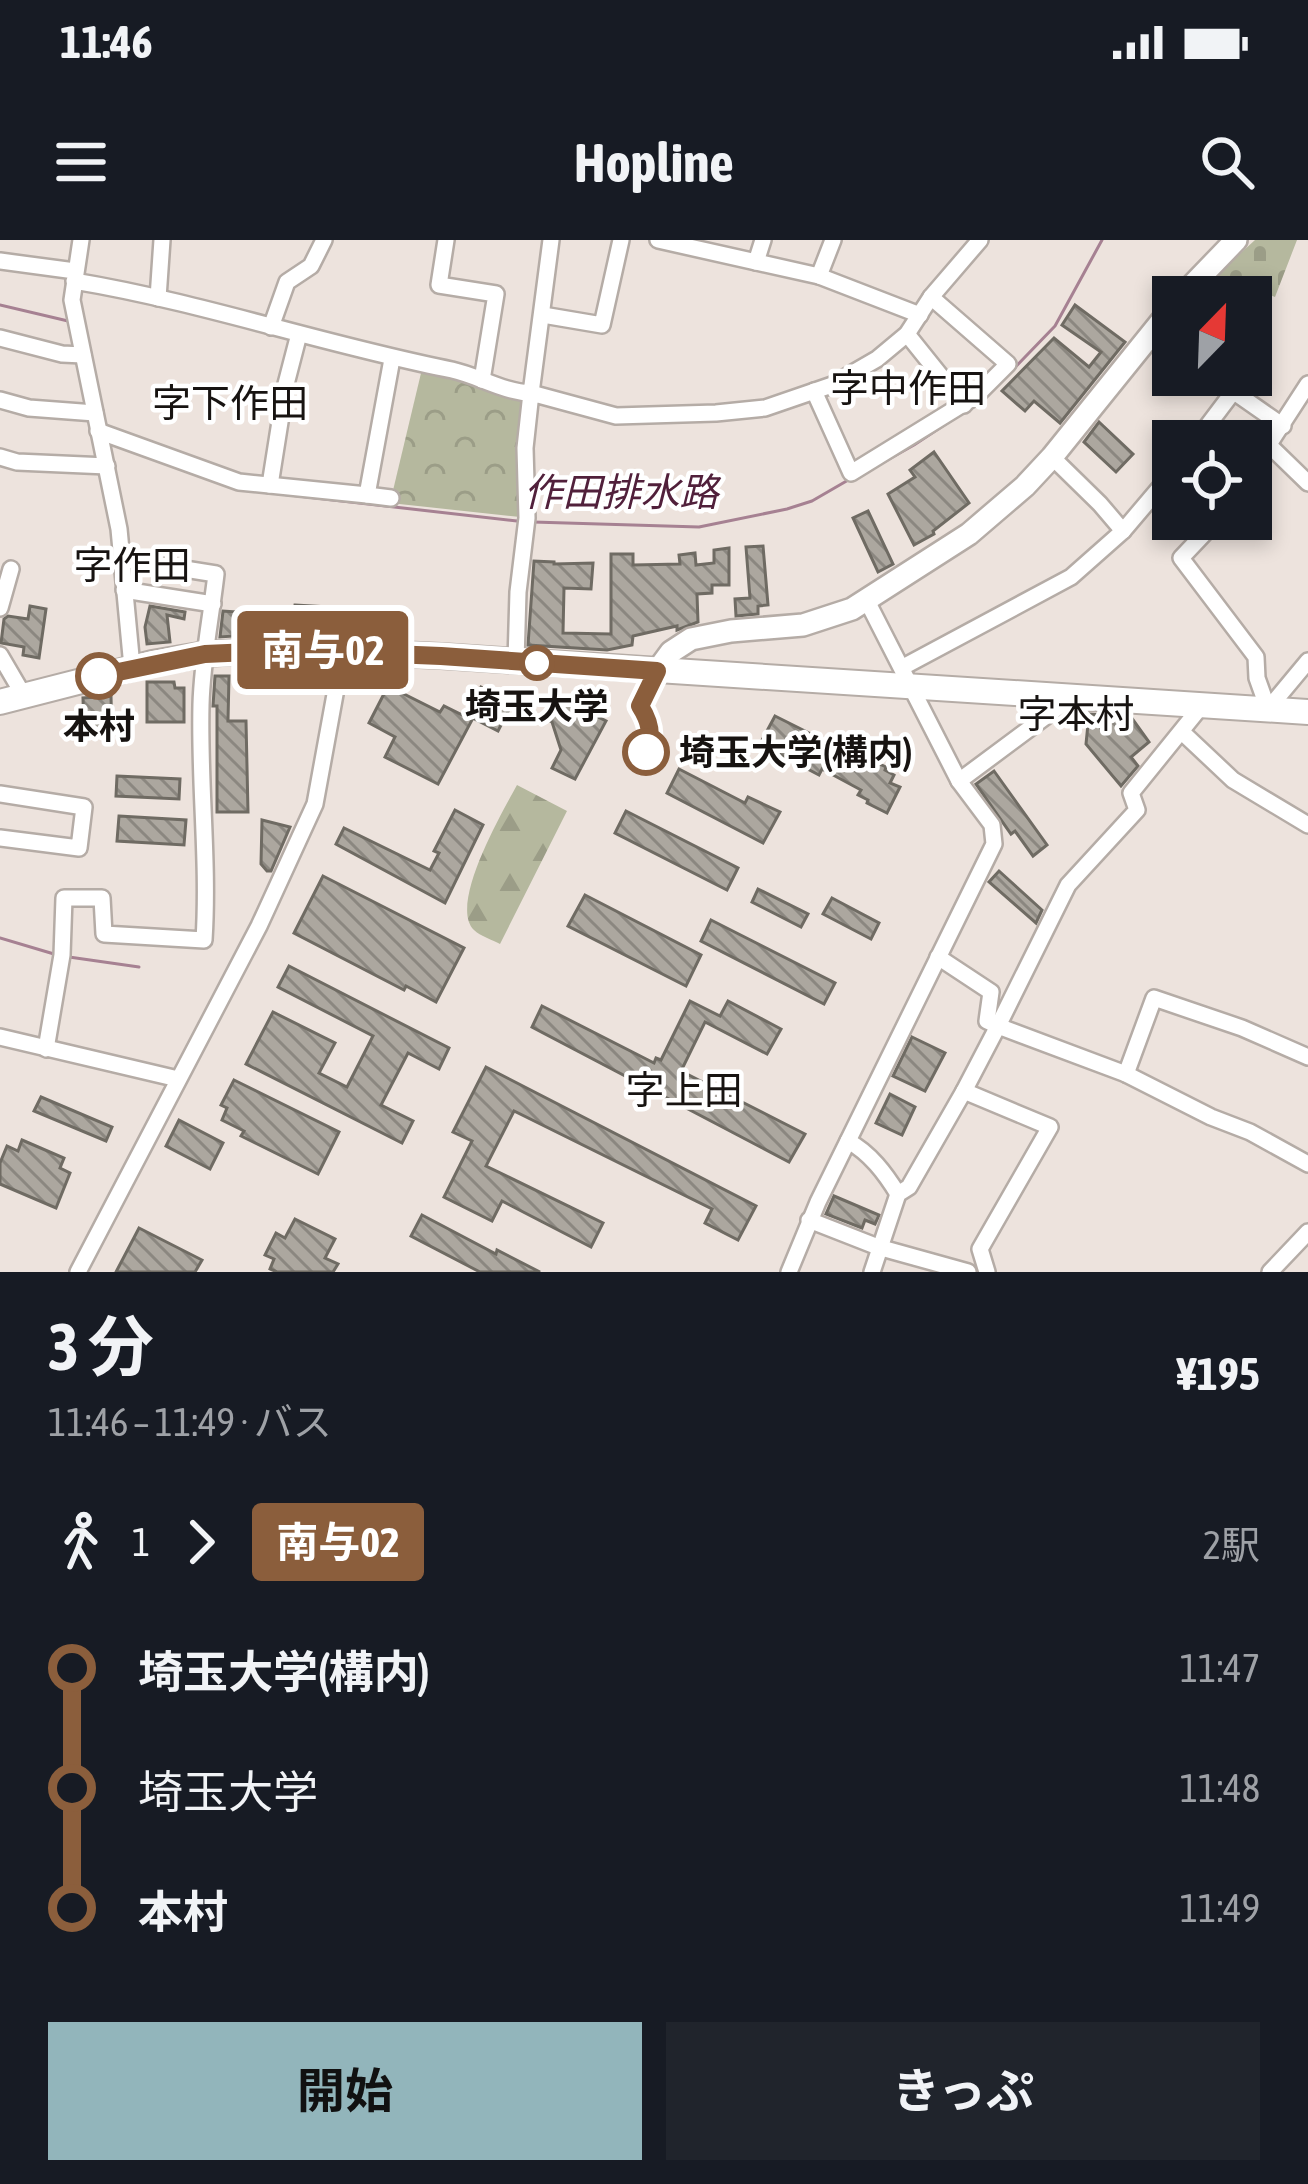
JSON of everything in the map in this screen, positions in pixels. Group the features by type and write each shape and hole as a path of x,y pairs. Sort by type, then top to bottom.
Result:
{"highway":[{"path":"12,699 132,667 205,654 293,650 657,671 907,677 1072,696 1268,709 1305,717"}],"main road":[{"path":"1201,276 1236,240"},
{"path":"657,671 671,652 691,639 803,625 868,601 981,524 1025,486 1152,334"}],"street":[{"path":"81,240 72,300 119,529 132,667"},
{"path":"158,298 162,240"},
{"path":"271,327 287,282 311,266 324,240"},
{"path":"446,240 439,285 496,294 482,380"},
{"path":"515,661 527,521 525,448 550,240"},
{"path":"543,315 602,325 621,240"},
{"path":"658,240 819,276 920,315"},
{"path":"756,262 763,240"},
{"path":"819,276 833,240"},
{"path":"0,261 460,372 515,392 634,417 765,408 851,375 908,334 980,240"},
{"path":"814,391 851,472 976,396 1008,364 932,297"},
{"path":"270,485 299,334"},
{"path":"908,334 964,405"},
{"path":"0,338 83,355"},
{"path":"367,495 392,359"},
{"path":"1272,442 1308,384"},
{"path":"1212,420 1230,396"},
{"path":"1239,396 1283,426"},
{"path":"0,400 29,408 95,413"},
{"path":"98,431 239,482 391,498"},
{"path":"1272,449 1308,483"},
{"path":"0,457 107,466"},
{"path":"1052,457 1123,532"},
{"path":"907,677 1071,577 1123,532 1152,497"},
{"path":"1198,540 1181,558 1256,657 1268,709"},
{"path":"46,1048 62,955 64,898 102,898 104,934 204,940 207,883 201,742 205,654 216,574 122,559"},
{"path":"0,608 11,568"},
{"path":"124,590 213,604"},
{"path":"789,1272 809,1220 994,844 992,825 958,781 868,601"},
{"path":"78,1272 259,926 315,804 341,651"},
{"path":"0,655 12,699"},
{"path":"1268,709 1308,661"},
{"path":"958,781 1072,696"},
{"path":"872,1272 898,1193 909,1186 964,1091 1067,885 1137,810 1131,793 1203,704"},
{"path":"1182,732 1233,780 1308,825"},
{"path":"0,794 84,807 79,848 0,838"},
{"path":"938,957 992,992 987,1021 1126,1074 1308,1164"},
{"path":"1126,1074 1154,998 1308,1057"},
{"path":"0,1037 178,1079"},
{"path":"964,1091 1050,1127 980,1249 987,1272"},
{"path":"848,1142 862,1149 898,1193"},
{"path":"809,1220 878,1247 968,1272"},
{"path":"1270,1272 1308,1232"}],"green space":[{"path":"1255,240 1297,240 1275,297 1272,276 1216,276"},
{"path":"422,369 526,398 520,517 390,503"},
{"path":"517,785 567,811 500,944 474,930 468,900 480,858"}],"building":[{"path":"1075,305 1125,342 1060,423 1034,401 1025,411 1002,391 1054,338 1089,367 1101,352 1062,325"},
{"path":"1099,422 1133,454 1116,472 1084,442"},
{"path":"934,452 969,503 914,545 888,494 915,477 910,470"},
{"path":"868,511 893,564 878,572 853,518"},
{"path":"763,546 768,605 758,606 758,614 736,616 735,599 750,598 746,547"},
{"path":"729,548 729,585 712,585 712,593 697,594 698,622 633,636 632,645 607,650 528,645 534,561 593,563 591,589 564,588 563,633 611,634 611,554 633,554 633,565 680,564 679,555 695,553 696,565 714,563 714,550"},
{"path":"295,605 328,607 328,631 279,630 220,637 223,611 236,612 236,617 294,615"},
{"path":"30,606 46,609 39,658 23,655 24,647 1,643 4,619 28,619"},
{"path":"150,606 185,612 184,619 167,615 170,642 147,644"},
{"path":"215,676 229,676 228,721 246,721 248,812 217,812"},
{"path":"147,682 174,682 175,688 184,688 184,722 147,722"},
{"path":"388,686 440,712 444,706 472,720 438,784 385,757 395,737 369,723"},
{"path":"481,687 512,704 498,731 467,715"},
{"path":"111,696 112,736 84,737 83,698"},
{"path":"560,698 606,721 575,779 552,768 561,750 548,720"},
{"path":"1089,714 1131,717 1149,742 1131,757 1138,766 1121,786 1086,744"},
{"path":"775,716 873,765 886,767 894,775 890,783 900,787 887,813 867,803 858,795 861,790 822,769 819,775 760,744"},
{"path":"679,769 745,803 748,797 780,812 763,843 667,793"},
{"path":"994,771 1047,845 1033,856 976,784"},
{"path":"117,776 180,779 179,799 116,796"},
{"path":"455,810 483,825 445,903 336,844 344,828 430,870 439,853 434,851"},
{"path":"626,811 738,868 727,890 615,833"},
{"path":"119,816 186,820 184,845 117,841"},
{"path":"262,820 290,827 271,871 261,864"},
{"path":"999,871 1042,910 1036,923 989,882"},
{"path":"323,876 464,948 436,1002 294,933"},
{"path":"758,889 808,914 801,927 752,902"},
{"path":"585,895 701,955 686,986 568,926"},
{"path":"832,898 879,923 871,939 823,914"},
{"path":"711,920 835,983 824,1004 701,941"},
{"path":"289,966 449,1048 439,1069 408,1053 381,1105 413,1121 402,1143 246,1064 273,1012 335,1043 319,1073 347,1087 373,1036 278,987"},
{"path":"690,1001 720,1016 728,1001 781,1029 767,1054 705,1022 681,1071 805,1134 789,1162 532,1027 542,1006 654,1063 656,1058 661,1060"},
{"path":"912,1037 945,1053 925,1091 893,1076"},
{"path":"486,1067 756,1206 738,1240 705,1223 712,1209 514,1111 486,1166 603,1223 591,1247 502,1201 492,1221 444,1197 472,1141 453,1132"},
{"path":"234,1080 339,1132 318,1174 241,1136 244,1131 222,1120 227,1108 221,1105"},
{"path":"890,1094 915,1107 902,1135 876,1123"},
{"path":"41,1097 112,1127 106,1141 34,1111"},
{"path":"179,1120 223,1143 210,1169 166,1146"},
{"path":"22,1140 64,1158 60,1168 70,1173 56,1208 0,1184 0,1163 7,1146 18,1151"},
{"path":"834,1196 879,1215 875,1224 865,1220 862,1228 826,1214"},
{"path":"422,1215 540,1272 480,1272 411,1236"},
{"path":"295,1219 335,1239 325,1258 338,1264 333,1272 270,1269 274,1259 265,1255 276,1233 285,1238"},
{"path":"139,1228 202,1260 195,1272 116,1272"}],"waterway":[{"name":"作田排水路","path":"995,388 1055,326 1102,240"},
{"name":"作田排水路","path":"0,305 68,321"},
{"name":"作田排水路","path":"875,467 979,402"},
{"name":"作田排水路","path":"167,464 236,489 517,521"},
{"name":"作田排水路","path":"533,522 699,527 787,509 850,479"},
{"path":"0,938 54,954"},
{"path":"69,957 139,967"}],"bus line":[{"name":"南与02","path":"99,676 205,654 293,650 657,671 640,706 649,720 646,752"}],"place":[{"name":"埼玉大学","path":"537,663"},
{"name":"本村","path":"99,676"},
{"name":"埼玉大学(構内)","path":"646,752"}],"district":[{"name":"字中作田","path":"908,388"},
{"name":"字下作田","path":"230,403"},
{"name":"字作田","path":"132,565"},
{"name":"字本村","path":"1076,714"},
{"name":"字上田","path":"684,1090"}]}
